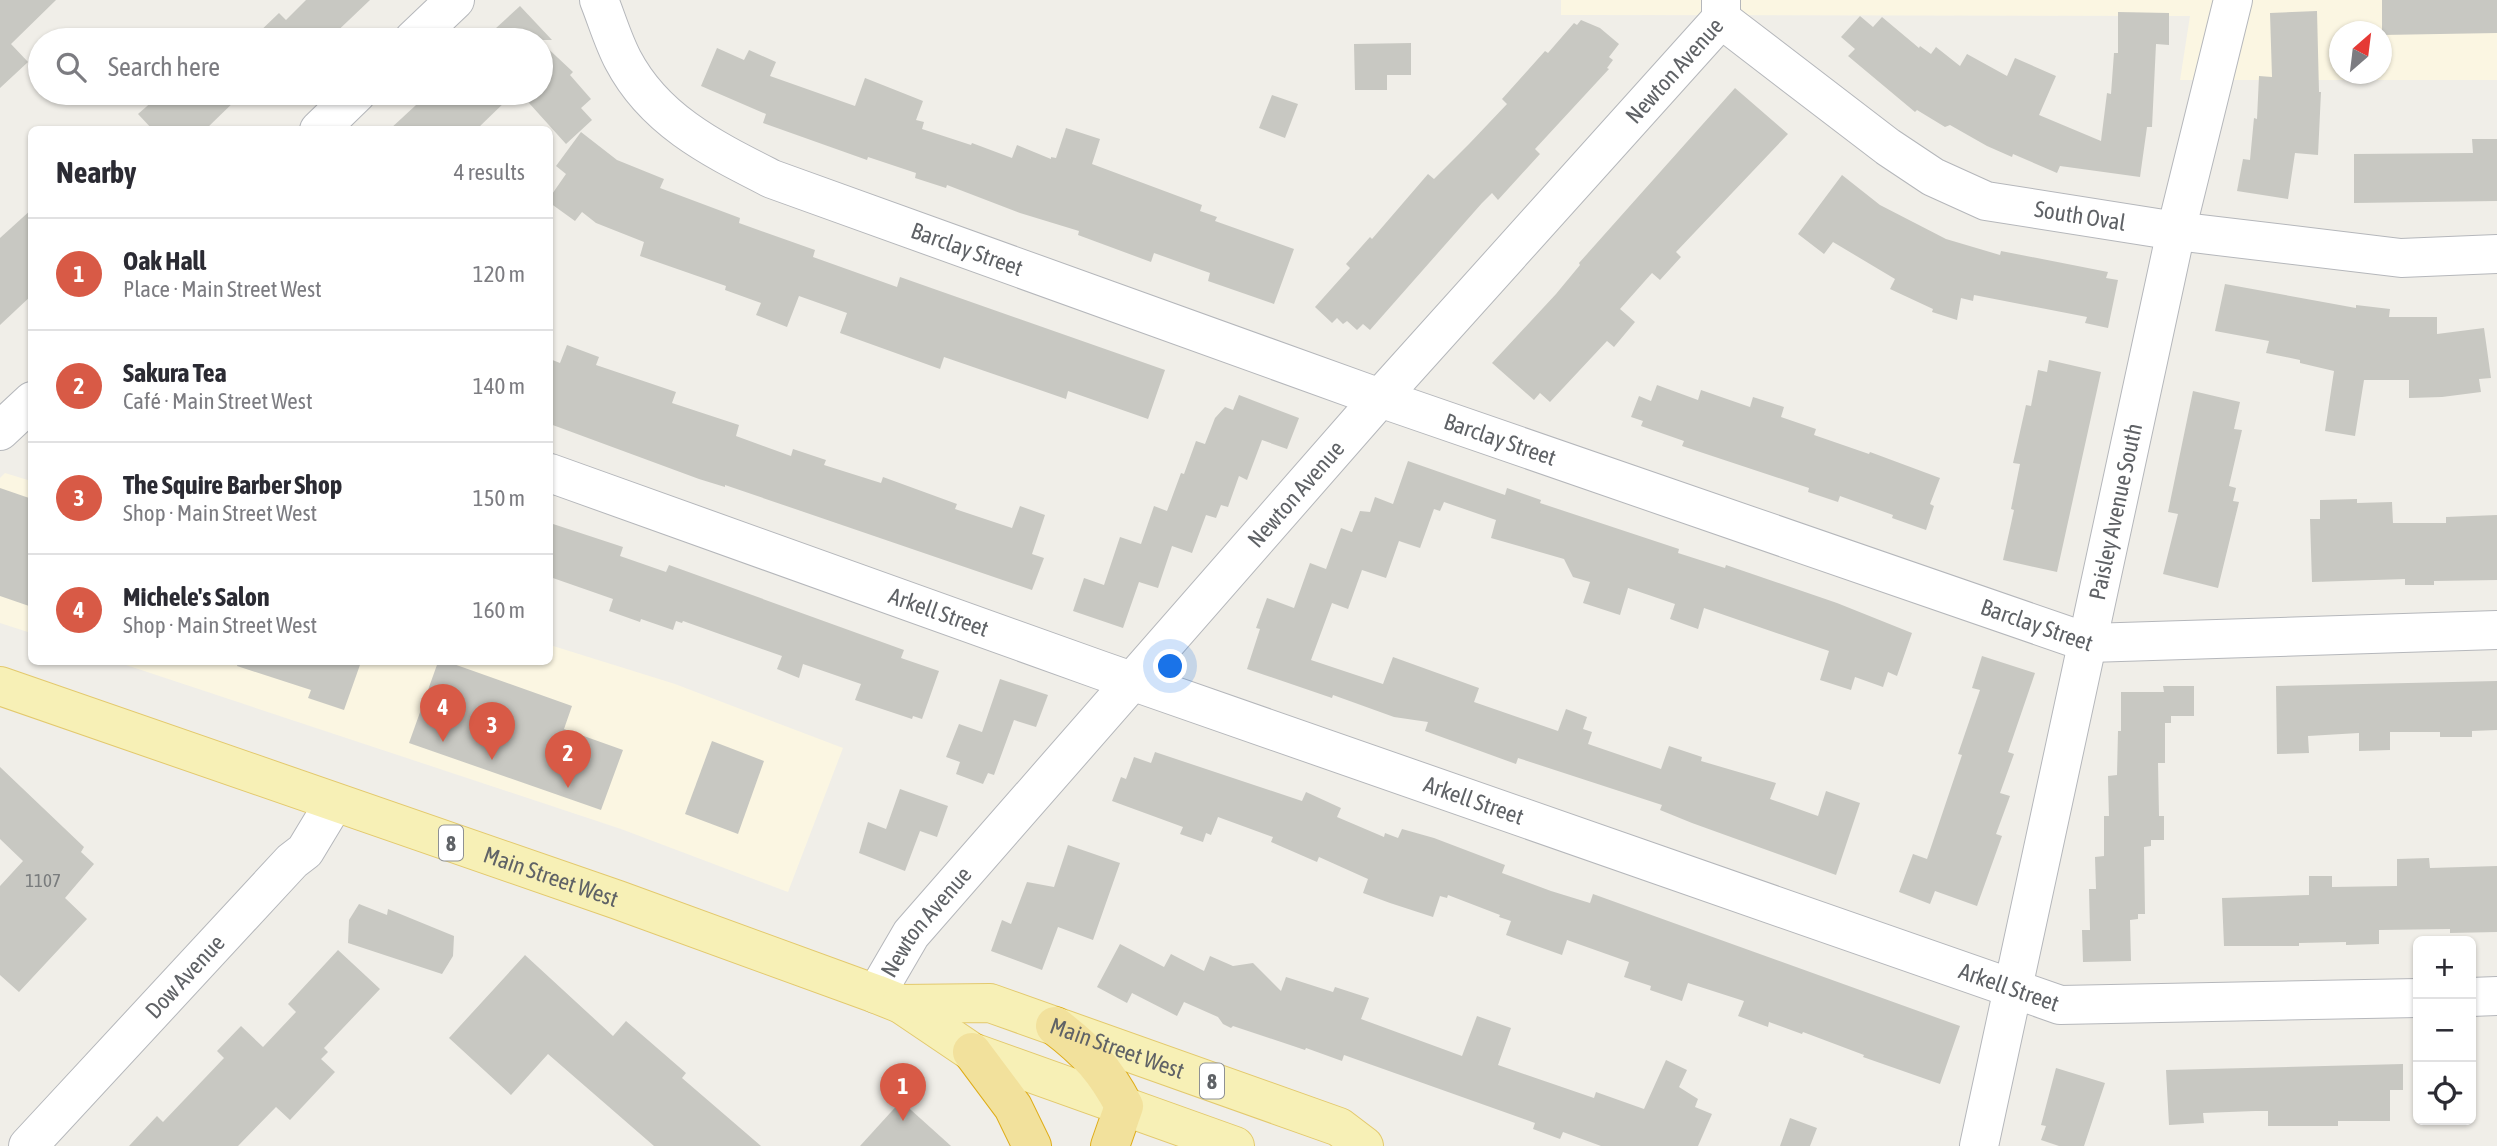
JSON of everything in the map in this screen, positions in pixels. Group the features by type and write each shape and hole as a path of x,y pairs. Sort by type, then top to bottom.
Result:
{"highway":[{"path":"1055,1026 1080,1045 1109,1077 1124,1106 1110,1146"},
{"path":"972,1052 1013,1107 1032,1146"}],"main road":[{"name":"Main Street West","path":"0,686 618,901 888,999 972,1052 1235,1146"},
{"name":"Main Street West","path":"888,999 990,1003 1339,1127 1364,1146"}],"street":[{"path":"426,28 455,0"},
{"name":"Barclay Street","path":"599,0 623,61 658,109 709,146 772,178 1380,398 2089,643 2497,630"},
{"name":"Paisley Avenue South","path":"1979,1146 2176,231 2232,0"},
{"name":"Newton Avenue","path":"888,999 911,934 1721,9"},
{"name":"South Oval","path":"1721,9 1888,147 1933,177 1986,201 2176,231 2401,258 2497,254"},
{"path":"323,126 345,105"},
{"path":"0,431 28,405"},
{"name":"Arkell Street","path":"553,474 1134,682 2060,1005 2413,998"},
{"name":"Dow Avenue","path":"28,1146 292,861 305,851 334,803"},
{"path":"2476,997 2497,996"}],"shaded area":[{"path":"1561,0 2497,0 2497,80 2392,80 2392,21 2329,21 2329,80 2180,80 2190,16 1561,15"},
{"path":"5,473 28,480 28,632 0,623 0,478"},
{"path":"553,646 675,684 843,748 788,892 621,829 126,665 553,665"}],"building":[{"path":"0,0 56,0 11,44 28,62 0,88"},
{"path":"306,0 370,0 341,28 263,28 279,13 286,20"},
{"path":"2382,0 2497,0 2497,33 2392,35 2392,21 2382,21"},
{"path":"520,6 541,28 496,28"},
{"path":"2317,11 2321,92 2318,155 2295,153 2288,199 2237,191 2243,159 2250,160 2254,118 2257,119 2259,76 2272,77 2270,13"},
{"path":"2118,12 2169,13 2169,45 2156,44 2152,127 2147,127 2140,177 2060,166 2057,173 1987,146 1950,125 1945,127 1917,110 1915,112 1848,56 1855,49 1841,37 1860,16 1873,27 1882,17 1919,48 1920,46 1931,54 1936,47 1960,66 1967,54 2007,76 2015,58 2056,76 2039,115 2101,141 2107,93 2111,94 2114,53 2118,53"},
{"path":"1581,20 1600,28 1619,44 1609,57 1613,60 1607,68 1609,69 1535,149 1540,154 1498,200 1492,193 1482,203 1370,330 1363,324 1357,330 1347,321 1343,324 1337,318 1332,323 1315,307 1350,268 1346,264 1370,237 1372,239 1428,174 1434,179 1469,144 1507,104 1502,99 1545,51 1548,53 1574,23 1577,25"},
{"path":"1411,43 1411,75 1387,75 1387,90 1355,90 1354,44"},
{"path":"717,48 744,60 749,50 776,62 770,76 855,106 865,78 923,101 916,120 924,122 922,129 1012,158 1017,145 1051,159 1056,158 1066,128 1100,139 1092,164 1202,205 1200,211 1217,217 1215,221 1294,249 1274,304 1208,281 1210,273 1154,253 1151,262 1078,235 1079,231 1020,213 947,185 946,188 915,178 916,173 868,157 867,160 763,123 766,114 701,86"},
{"path":"553,53 573,72 570,75 591,99 581,108 592,120 566,144 553,130 553,126 550,126 531,105 553,105"},
{"path":"1735,88 1788,134 1676,252 1681,257 1660,280 1652,273 1620,309 1635,322 1614,347 1607,341 1550,402 1540,393 1534,400 1492,363 1556,294 1579,263"},
{"path":"1272,95 1298,104 1285,138 1259,128"},
{"path":"148,105 231,105 209,126 149,126 138,114"},
{"path":"416,105 502,105 480,126 393,126"},
{"path":"581,132 617,160 664,179 660,188 740,218 739,223 815,250 813,257 897,287 900,277 1165,370 1148,419 1068,391 1066,399 944,357 940,369 840,333 847,313 799,296 787,327 756,315 761,303 725,290 726,286 640,256 644,242 596,223 582,212 575,221 553,205 553,193 566,174 556,166"},
{"path":"2472,139 2497,139 2497,201 2354,203 2354,154 2473,153"},
{"path":"1842,175 1880,205 1946,239 2000,255 2001,251 2108,272 2106,278 2118,280 2108,328 2085,323 2087,317 1974,295 1973,301 1961,298 1957,320 1932,312 1933,309 1890,289 1895,279 1833,242 1824,254 1798,234"},
{"path":"28,213 28,299 0,325 0,238"},
{"path":"2225,284 2356,308 2356,305 2390,309 2389,317 2437,317 2437,334 2484,328 2491,378 2479,379 2481,392 2409,398 2409,380 2364,380 2355,436 2325,431 2334,371 2266,353 2269,341 2215,331"},
{"path":"567,345 599,357 596,365 676,392 672,403 739,425 736,436 791,456 793,449 826,460 824,465 881,483 883,477 957,504 955,509 1012,528 1020,506 1045,515 1032,554 1044,558 1032,590 725,485 699,479 553,425 553,360 560,363"},
{"path":"2049,360 2101,372 2057,572 2003,560 2014,510 2011,509 2020,464 2013,463 2026,405 2031,406 2038,370 2047,372"},
{"path":"1657,385 1698,400 1701,390 1750,407 1753,397 1784,407 1781,417 1816,429 1814,435 1940,478 1930,504 1934,506 1926,530 1840,496 1838,502 1808,492 1809,488 1682,446 1684,441 1641,426 1643,421 1631,417 1639,396 1651,401"},
{"path":"2193,391 2240,402 2234,429 2242,430 2229,486 2236,488 2233,501 2239,502 2218,588 2163,574 2178,514 2168,512"},
{"path":"1239,395 1299,418 1287,449 1262,440 1247,480 1239,476 1228,507 1221,505 1216,518 1206,515 1192,553 1172,546 1158,588 1139,582 1123,628 1073,611 1084,578 1104,585 1120,537 1141,544 1154,506 1167,511 1196,441 1205,444 1215,418 1225,407 1233,410"},
{"path":"1408,461 1505,495 1507,488 1541,500 1540,503 1679,549 1678,553 1725,568 1726,565 1837,603 1912,633 1897,676 1888,672 1883,687 1855,677 1851,690 1820,680 1829,651 1704,608 1698,629 1670,619 1675,604 1628,588 1620,615 1583,603 1590,582 1573,577 1564,559 1491,538 1496,520 1444,502 1440,511 1434,509 1420,548 1399,541 1386,578 1362,570 1348,609 1332,603 1311,660 1383,684 1393,657 1479,688 1474,702 1558,731 1566,709 1587,717 1583,729 1592,732 1588,744 1661,769 1669,746 1702,757 1701,761 1776,783 1770,799 1818,816 1826,791 1860,803 1836,875 1692,823 1660,810 1662,805 1518,758 1516,764 1425,731 1428,722 1394,717 1247,669 1260,629 1256,628 1267,598 1294,608 1310,563 1326,569 1341,528 1352,532 1360,511 1370,512 1375,497 1393,504"},
{"path":"0,488 28,498 28,606 0,596"},
{"path":"2357,499 2357,503 2392,502 2393,523 2446,523 2446,517 2497,515 2497,580 2434,581 2434,585 2405,585 2405,579 2312,582 2310,519 2320,519 2320,500"},
{"path":"553,524 623,547 620,556 666,572 669,565 904,650 901,658 939,671 922,719 913,716 912,719 855,700 861,684 803,664 799,678 777,669 782,656 683,621 676,621 673,630 641,619 640,622 609,611 613,599 553,578"},
{"path":"1982,656 2035,673 2008,752 2014,754 2000,793 2010,796 1996,834 2002,836 1977,906 1935,891 1930,904 1899,892 1913,854 1927,859 1962,755 1958,754 1980,690 1972,688"},
{"path":"360,665 344,710 308,698 311,690 237,666"},
{"path":"437,665 456,665 572,706 564,729 623,750 601,810 409,743"},
{"path":"1000,679 1048,695 1036,727 1014,720 994,775 988,773 983,784 956,774 960,762 946,757 959,724 982,732"},
{"path":"2497,681 2497,730 2472,731 2472,737 2440,737 2440,732 2390,732 2390,750 2359,751 2359,733 2308,736 2309,753 2277,754 2276,686"},
{"path":"2163,686 2194,686 2194,716 2171,716 2171,723 2165,723 2165,763 2158,763 2159,816 2164,816 2164,840 2151,840 2151,846 2144,847 2145,914 2138,914 2138,919 2130,920 2131,961 2083,962 2082,930 2090,930 2089,889 2096,889 2095,857 2104,856 2104,816 2109,816 2108,776 2117,775 2121,692 2164,692"},
{"path":"712,741 764,761 738,834 685,814"},
{"path":"1155,752 1302,801 1306,792 1341,808 1337,817 1384,837 1385,833 1398,838 1402,829 1434,838 1505,865 1502,873 1551,891 1590,903 1593,894 1960,1026 1940,1084 1803,1032 1802,1034 1769,1022 1768,1027 1738,1016 1744,1001 1688,983 1682,1001 1650,990 1651,986 1624,977 1629,962 1567,940 1562,955 1506,935 1511,921 1448,895 1447,898 1440,896 1433,917 1390,903 1363,893 1368,879 1319,857 1317,862 1271,842 1273,837 1218,817 1211,835 1206,833 1203,842 1180,834 1183,827 1112,801 1121,777 1126,779 1134,757 1151,763"},
{"path":"0,767 84,847 81,852 94,864 65,898 87,919 19,992 0,975 0,886 23,861 0,839"},
{"path":"900,789 948,806 937,837 920,831 905,871 859,853 868,822 886,829"},
{"path":"1068,845 1120,863 1093,940 1058,927 1042,970 991,951 1002,920 1011,924 1027,882 1054,887"},
{"path":"2429,858 2430,868 2497,866 2497,932 2450,933 2450,929 2379,930 2379,944 2346,945 2346,942 2299,943 2299,946 2224,946 2222,898 2309,895 2309,876 2332,876 2332,887 2397,886 2397,859"},
{"path":"359,904 387,915 388,909 454,936 453,956 442,974 348,943 349,920"},
{"path":"1120,944 1164,967 1171,954 1204,971 1210,956 1233,966 1253,963 1281,991 1286,977 1333,992 1335,987 1369,998 1361,1019 1462,1056 1477,1016 1511,1028 1498,1065 1594,1098 1596,1092 1644,1109 1666,1060 1687,1070 1679,1087 1698,1099 1695,1107 1712,1114 1698,1146 1601,1146 1563,1132 1560,1139 1533,1129 1535,1123 1344,1055 1342,1061 1233,1026 1231,1028 1223,1024 1218,1017 1184,1002 1177,1016 1132,993 1127,1003 1097,987"},
{"path":"338,950 380,989 324,1048 328,1052 321,1059 335,1072 290,1120 276,1107 238,1146 129,1146 157,1116 163,1122 224,1058 217,1051 241,1026 263,1047 296,1012 288,1004"},
{"path":"525,955 613,1036 626,1021 686,1073 682,1078 761,1146 654,1146 548,1054 511,1095 449,1038"},
{"path":"2403,1064 2403,1090 2390,1090 2390,1121 2338,1121 2338,1126 2268,1126 2268,1111 2255,1111 2203,1113 2204,1123 2169,1125 2166,1070"},
{"path":"2056,1068 2105,1083 2084,1146 2059,1146 2041,1140 2046,1126 2041,1125"},
{"path":"901,1101 951,1146 860,1146"},
{"path":"1790,1118 1817,1128 1810,1146 1780,1146"}],"place":[{"name":"Michele's Salon","path":"443,742"},
{"name":"The Squire Barber Shop","path":"492,760"},
{"name":"Sakura Tea","path":"568,788"},
{"name":"Oak Hall","path":"903,1121"}]}
